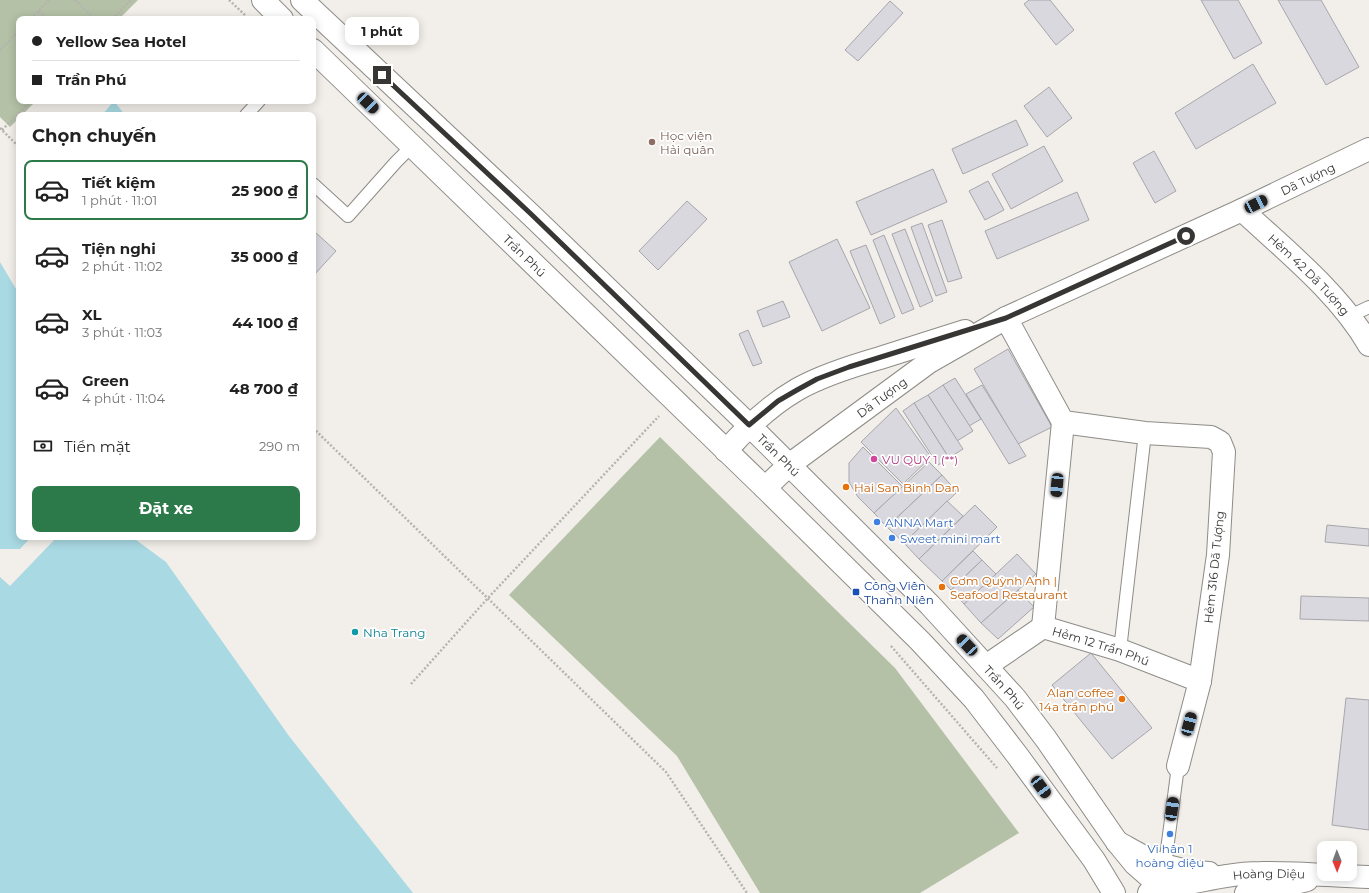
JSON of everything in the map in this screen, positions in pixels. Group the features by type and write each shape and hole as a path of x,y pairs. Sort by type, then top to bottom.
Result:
{"main road":[{"path":"263,0 279,16"},
{"name":"Trần Phú","path":"302,0 531,214 749,425 930,605 1015,698 1046,739 1116,842 1135,864 1151,878 1179,890"},
{"name":"Trần Phú","path":"316,53 413,145 726,451 766,488 920,641 974,699 1057,808 1094,860 1114,893"},
{"name":"Dã Tượng","path":"766,488 789,465 929,362 1006,318 1369,150"},
{"path":"459,190 481,168"},
{"name":"Hẻm 42 Dã Tượng","path":"1242,210 1320,283 1341,305 1359,312 1369,345"},
{"path":"1006,318 1064,422 1043,627"},
{"name":"Dã Tượng","path":"726,451 749,425 778,401 817,379 849,367 1006,318"},
{"name":"Hẻm 316 Dã Tượng","path":"1064,422 1145,433 1211,437 1220,442 1224,452 1218,555 1200,681 1178,766"},
{"name":"Hẻm 12 Trần Phú","path":"986,666 1043,627 1120,650 1200,681"},
{"path":"1116,842 1151,860 1165,865 1198,872 1233,875"},
{"name":"Hoàng Diệu","path":"1149,893 1157,889 1179,890 1233,875 1260,873 1317,875"},
{"name":"Hoàng Diệu","path":"1357,877 1369,877"},
{"path":"1266,893 1284,886 1317,878"},
{"name":"Hoàng Diệu","path":"1246,893 1279,883 1309,879"}],"lane":[{"path":"249,112 255,104"},
{"path":"316,187 348,216 413,145"},
{"path":"1120,650 1145,433"},
{"path":"1165,865 1178,766"}],"path":[{"path":"34,16 49,0"},
{"path":"76,0 92,16"},
{"path":"115,16 131,0"},
{"path":"229,0 246,16"},
{"path":"39,10 45,16"},
{"path":"0,50 16,34"},
{"path":"19,112 28,104"},
{"path":"16,115 1,129 16,144"},
{"path":"411,684 488,598 659,416 653,411"},
{"path":"316,431 666,772 747,893"},
{"path":"886,640 998,770"}],"green space":[{"path":"0,0 138,0 122,16 16,16 16,104 33,104 25,112 16,112 16,121 10,127 0,117"},
{"path":"660,437 895,668 1019,833 920,893 760,893 677,756 509,595"}],"water":[{"path":"111,104 116,104 123,112 105,112"},
{"path":"0,262 16,289 16,540 136,540 166,562 289,736 413,893 0,893"}],"pier":[{"path":"28,540 54,540 10,586 0,577 0,549 20,549"}],"building":[{"path":"1029,0 1050,0 1074,30 1056,45 1024,4"},
{"path":"1201,0 1238,0 1262,43 1234,59"},
{"path":"1278,0 1321,0 1359,67 1326,85"},
{"path":"890,1 903,13 858,61 845,50"},
{"path":"1253,64 1276,103 1196,149 1175,113"},
{"path":"1049,87 1072,118 1047,137 1024,106"},
{"path":"1016,120 1028,145 963,174 952,149"},
{"path":"1044,146 1063,181 1011,209 992,174"},
{"path":"1154,151 1176,191 1155,203 1133,163"},
{"path":"933,169 947,202 871,235 856,202"},
{"path":"988,181 1004,210 985,220 969,191"},
{"path":"1077,192 1089,220 997,259 985,231"},
{"path":"687,201 707,219 658,270 639,251"},
{"path":"942,220 962,278 948,282 928,225"},
{"path":"922,223 947,292 936,296 911,227"},
{"path":"905,229 933,301 920,307 892,234"},
{"path":"316,233 336,251 316,273"},
{"path":"884,235 914,309 902,314 873,240"},
{"path":"837,239 870,308 822,331 789,262"},
{"path":"866,245 895,317 880,324 850,251"},
{"path":"783,301 790,317 763,327 757,311"},
{"path":"748,330 762,363 753,366 739,334"},
{"path":"1008,349 1052,427 1018,444 974,369"},
{"path":"955,378 981,419 969,426 943,385"},
{"path":"943,385 973,431 957,441 928,395"},
{"path":"982,385 1026,456 1009,464 966,394"},
{"path":"928,395 963,449 949,458 914,403"},
{"path":"914,403 949,458 938,465 903,411"},
{"path":"896,408 931,457 903,484 861,442"},
{"path":"863,447 903,487 874,513 858,497 849,482 849,463"},
{"path":"929,462 942,475 887,527 874,513"},
{"path":"942,475 957,492 904,543 887,527"},
{"path":"947,501 963,516 919,559 904,543"},
{"path":"975,505 997,527 942,581 919,559"},
{"path":"1327,525 1369,529 1369,546 1325,542"},
{"path":"973,551 982,560 951,590 942,581"},
{"path":"1017,554 1036,574 981,623 964,604"},
{"path":"982,560 996,574 964,604 951,590"},
{"path":"1018,590 1034,607 998,639 981,623"},
{"path":"1301,596 1369,598 1369,621 1300,619"},
{"path":"1091,653 1152,728 1112,759 1052,685"},
{"path":"1346,698 1369,700 1369,830 1332,825"}],"place":[{"name":"Học viện Hải quân","path":"652,142"},
{"name":"VU QUY 1 (**)","path":"874,459"},
{"name":"Hai San Binh Dan","path":"846,487"},
{"name":"ANNA Mart","path":"877,522"},
{"name":"Sweet mini mart","path":"892,538"},
{"name":"Cơm Quỳnh Anh | Seafood Restaurant","path":"942,587"},
{"name":"Công Viên Thanh Niên","path":"856,592"},
{"name":"Nha Trang","path":"355,632"},
{"name":"Alan coffee 14a trần phú","path":"1122,699"},
{"name":"Vi hân 1 hoàng diệu","path":"1170,834"}],"route":[{"path":"382,75 531,214 749,425 778,401 817,379 849,367 1006,318 1186,236"}]}
